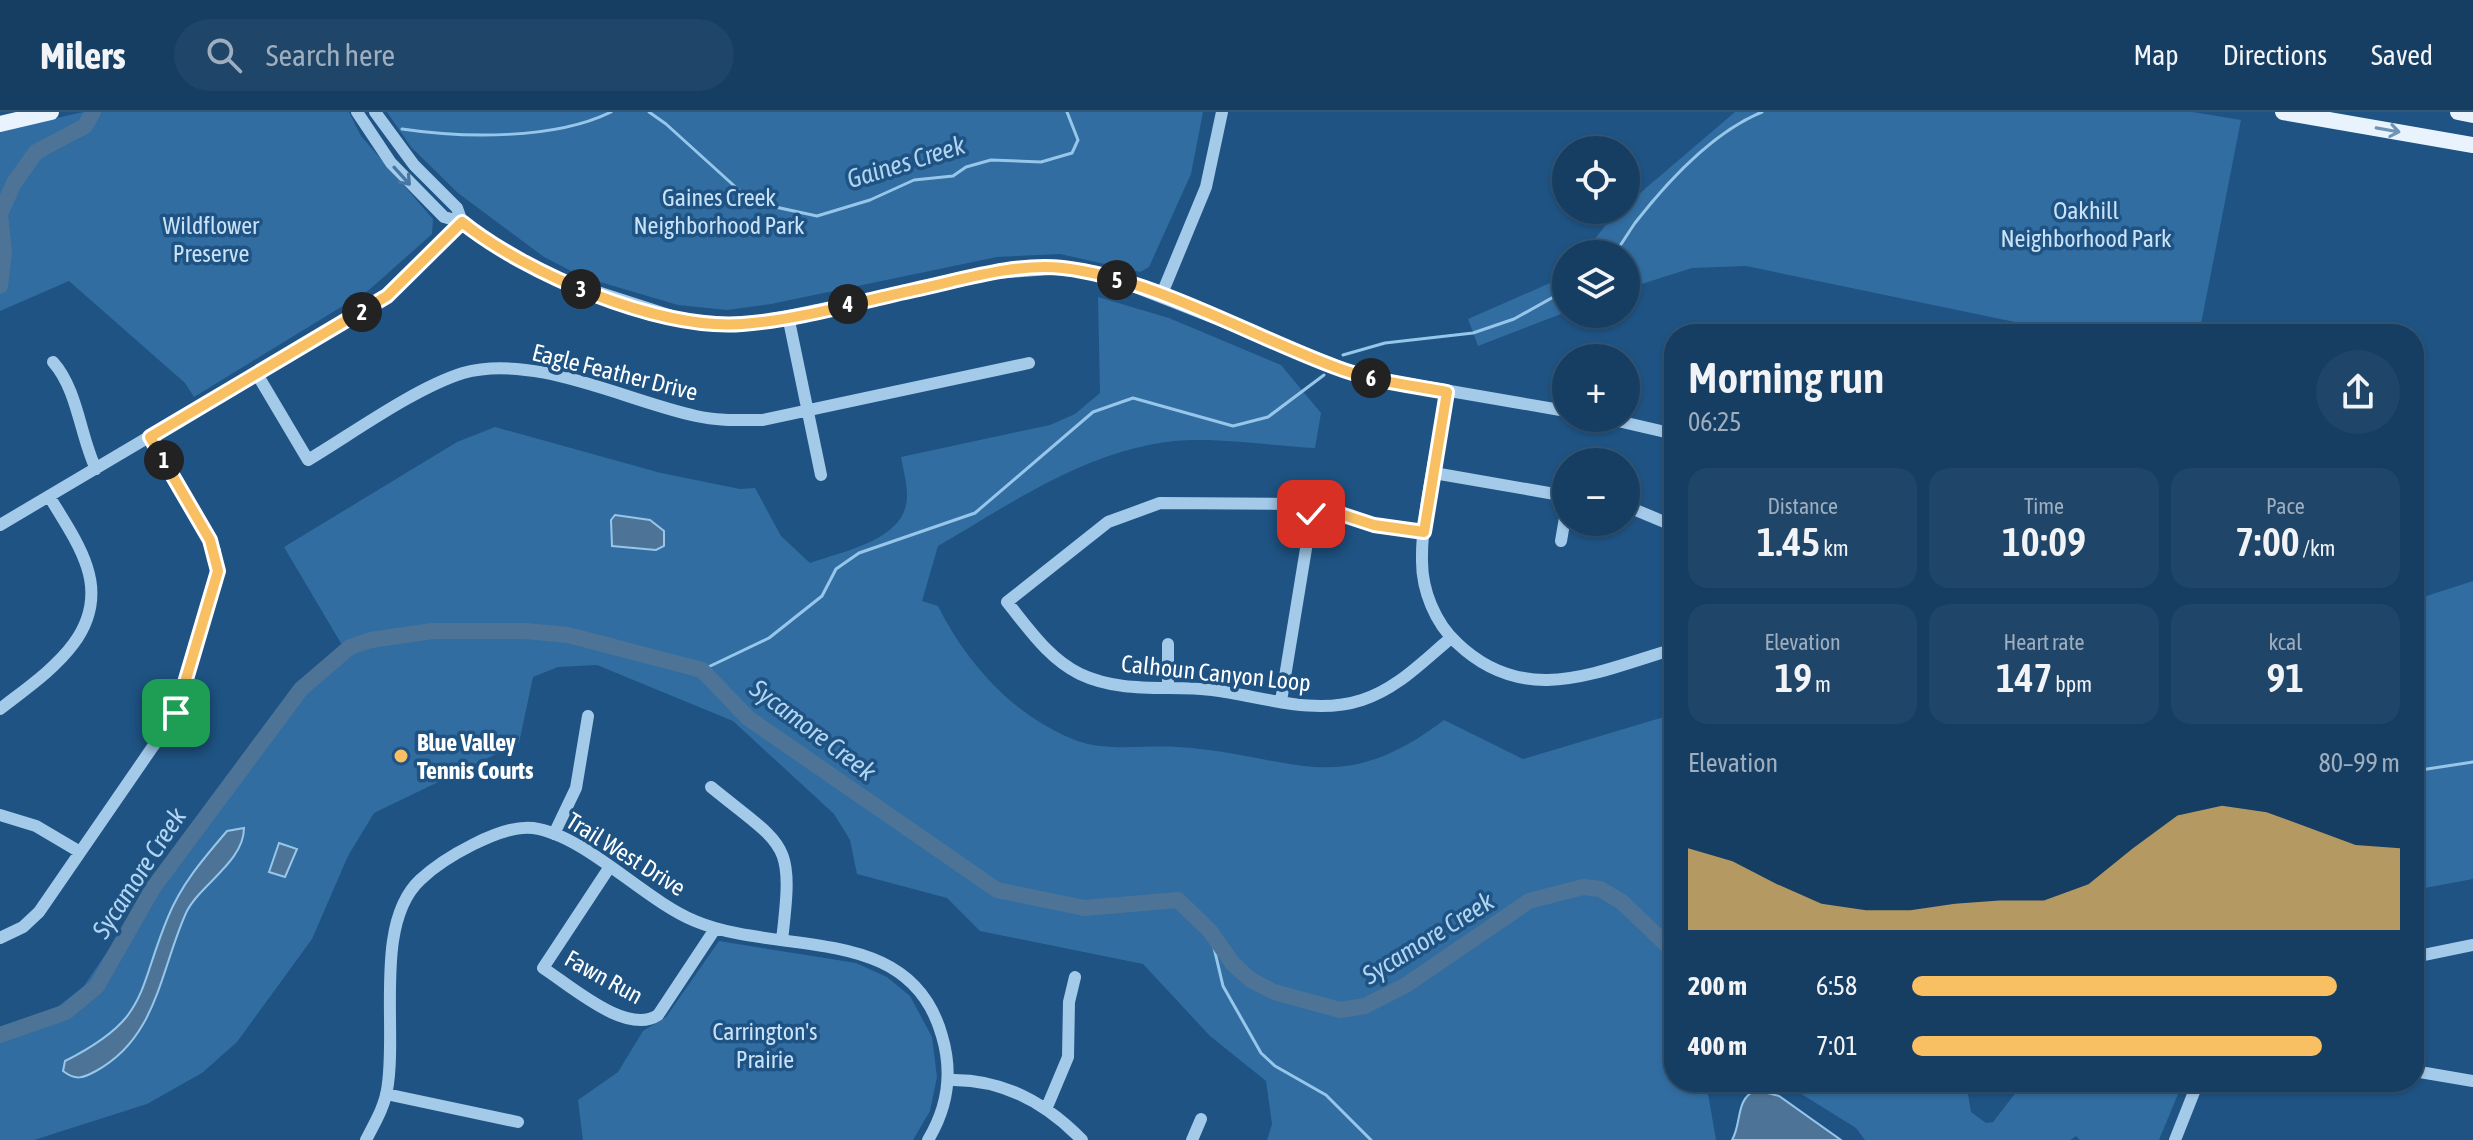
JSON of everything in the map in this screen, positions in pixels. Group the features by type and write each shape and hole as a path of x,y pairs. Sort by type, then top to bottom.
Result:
{"main road":[{"path":"0,124 51,112"},
{"path":"2283,112 2473,145"},
{"path":"2458,112 2473,115"}],"street":[{"path":"357,112 391,163 444,217 462,222 508,255 604,297 678,318 715,324 788,316 1023,268 1063,268 1099,274 1161,296 1340,369 1447,392 1552,409"},
{"path":"375,112 414,165 457,208 462,222"},
{"path":"1161,296 1206,187 1222,112"},
{"path":"0,525 387,296 462,222"},
{"path":"788,316 821,475"},
{"path":"53,362 68,384 81,435 96,469"},
{"name":"Eagle Feather Drive","path":"257,374 308,460 439,383 465,373 500,368 533,371 695,416 726,421 763,420 1029,363"},
{"path":"1447,392 1424,532 1423,579 1433,609 1451,638 1489,669 1514,677 1546,681 1578,677 1664,652"},
{"path":"1640,426 1664,432"},
{"path":"0,938 23,927 39,912 176,713 217,580 217,561 210,540 150,437"},
{"path":"1434,473 1552,494"},
{"path":"0,709 60,662 75,643 87,617 91,598 87,566 49,496"},
{"name":"Calhoun Canyon Loop","path":"1424,532 1374,525 1313,506 1176,502 1133,510 1096,530 1007,602 1042,645 1071,669 1116,686 1211,690 1332,706 1361,700 1402,679 1451,638"},
{"path":"1281,701 1313,506"},
{"path":"1640,512 1664,522"},
{"path":"1561,541 1562,536"},
{"path":"1168,644 1168,688"},
{"path":"554,834 576,788 588,716"},
{"path":"711,787 769,834 785,854 789,877 782,940"},
{"path":"0,815 36,826 80,852"},
{"name":"Trail West Drive","path":"366,1140 386,1094 393,945 401,905 421,879 488,837 517,828 554,834 668,907 715,929 858,952 902,974 927,1002 947,1053 945,1104 928,1140"},
{"name":"Fawn Run","path":"609,868 543,968 624,1019 644,1022 658,1015 715,929"},
{"path":"2424,955 2473,945"},
{"path":"1047,1107 1068,1057 1069,1002 1075,977"},
{"path":"2424,1073 2473,1081"},
{"path":"948,1080 992,1083 1047,1107 1082,1140"},
{"path":"2175,1140 2194,1092"},
{"path":"386,1094 518,1122"},
{"path":"1192,1140 1201,1119"}],"green space":[{"name":"Wildflower Preserve","path":"83,112 349,112 361,136 433,219 432,234 369,290 194,397 185,383 69,281 0,311 0,131"},
{"name":"Gaines Creek Neighborhood Park","path":"387,112 1203,112 1191,174 1149,267 1140,272 1060,254 997,257 771,304 727,310 678,305 583,277 544,257 458,193 411,147"},
{"name":"Oakhill Neighborhood Park","path":"1735,112 2193,112 2241,120 2201,324 2024,324 1746,266 1692,268 1640,285 1640,240 1594,240 1607,224 1640,224 1640,193"},
{"path":"1552,282 1552,317 1478,346 1468,319"},
{"path":"1098,297 1169,318 1281,365 1321,413 1315,448 1192,440 1143,446 1111,455 1022,496 938,546 922,601 938,606 977,667 1012,702 1052,730 1099,746 1178,747 1314,767 1343,766 1373,760 1406,745 1444,720 1523,759 1664,717 1664,1092 1708,1092 1716,1140 1267,1140 1272,1124 1266,1081 1210,1036 1143,964 980,931 947,898 857,874 850,840 834,814 733,721 597,665 558,667 533,677 519,743 374,813 348,856 312,939 237,1042 202,1073 147,1104 34,1140 0,1140 0,1027 56,1008 84,986 208,803 287,698 342,645 284,547 457,442 495,427 661,473 740,489 755,488 781,536 810,563 871,541 897,523 907,495 901,457 1050,425 1075,414 1100,393"},
{"path":"2473,581 2473,879 2424,888 2424,597"},
{"name":"Carrington's Prairie","path":"719,941 856,963 887,977 910,996 932,1037 937,1077 930,1111 913,1140 583,1140 578,1100 618,1072 643,1031 666,1017"},
{"path":"1798,1092 1968,1092 1971,1112 1986,1123 1993,1122 2016,1092 2179,1092 2159,1140 2080,1140 2076,1136 2070,1140 1865,1140 1856,1128"}],"shaded area":[{"path":"615,515 650,520 664,531 664,546 656,550 612,546 611,520"},
{"path":"244,828 237,852 186,913 154,1001 132,1041 116,1057 87,1075 76,1077 63,1071 65,1061 93,1046 127,1017 144,985 168,917 187,882 227,831"},
{"path":"279,843 297,849 285,877 269,872"},
{"path":"1764,1092 1779,1096 1841,1140 1732,1140 1742,1105 1749,1094"}],"waterway":[{"name":"Gaines Creek","path":"0,286 4,252 0,214 14,183 36,152 85,126 93,112"},
{"name":"Gaines Creek","path":"402,129 480,135 536,132 563,128 611,112"},
{"name":"Gaines Creek","path":"649,112 752,202 817,216 870,200 914,180 953,176 966,167 991,160 1041,162 1072,153 1078,140 1067,112"},
{"path":"1623,240 1648,207 1692,160 1726,132 1762,112"},
{"path":"1343,355 1385,343 1473,333 1514,319 1552,298"},
{"path":"702,670 769,638 822,596 836,569 859,553 975,513 1093,412 1133,398 1233,426 1268,417 1324,375"},
{"name":"Sycamore Creek","path":"0,1035 66,1012 97,986 153,888 301,689 350,647 371,640 432,631 525,631 568,635 702,670 748,718 997,890 1084,908 1178,900 1210,931 1233,964 1251,980 1274,992 1340,1010 1365,1006 1406,985 1529,901 1583,887 1600,889 1622,902 1664,942"},
{"name":"Sycamore Creek","path":"2424,769 2473,762"},
{"path":"1210,931 1223,986 1261,1053 1275,1066 1326,1095 1371,1140"}],"place":[{"name":"Blue Valley Tennis Courts","path":"401,756"}],"route":[{"path":"176,713 211,604 218,571 210,540 150,437 387,296 462,222 508,255 560,280 604,297 694,321 715,324 759,322 1010,270 1063,268 1112,278 1340,369 1447,392 1424,532 1374,525 1327,508 1313,506 1311,514"}]}
